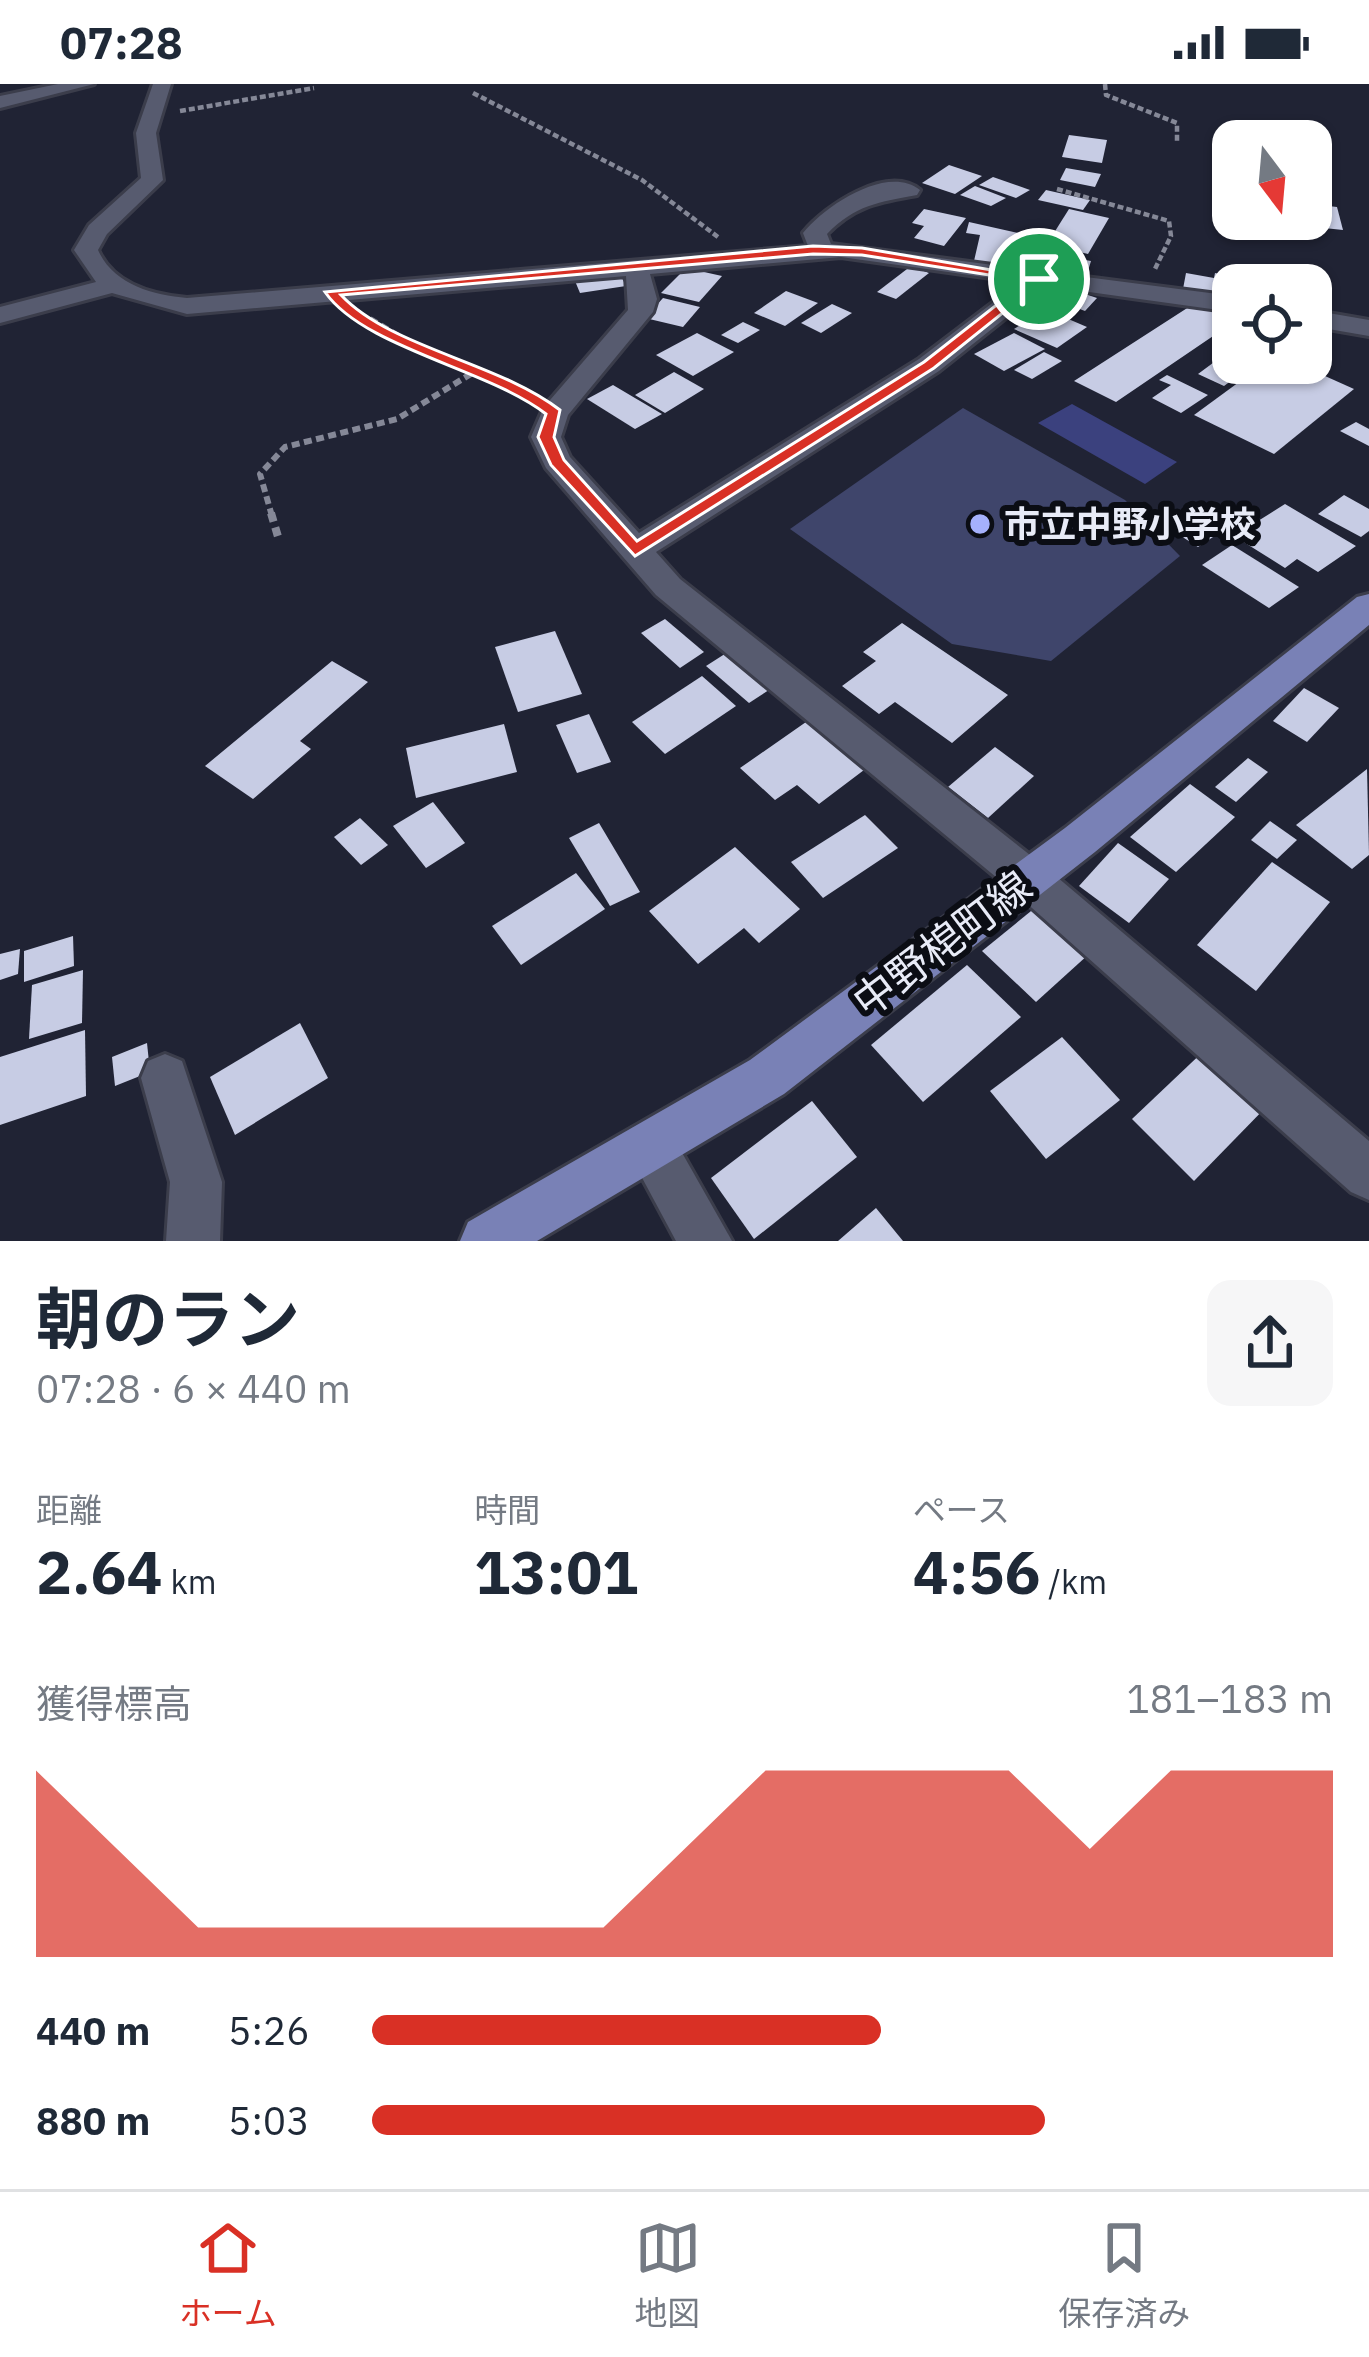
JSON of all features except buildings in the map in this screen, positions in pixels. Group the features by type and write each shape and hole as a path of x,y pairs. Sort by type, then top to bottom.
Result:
{"main road":[{"name":"中野梍町線","path":"487,1241 767,1077 1028,879 1369,606"}],"street":[{"path":"0,102 85,84"},
{"path":"162,84 146,134 154,165 152,180 87,245 88,259 148,302 187,306 821,250 1212,300"},
{"path":"821,250 815,233 840,207 881,191 909,190"},
{"path":"636,264 644,299 640,312 554,413 546,437 557,461 668,587 1028,879 1369,1174"},
{"path":"635,550 929,365 1039,279"},
{"path":"0,315 117,284"},
{"path":"1332,322 1369,328"},
{"path":"165,1078 196,1182 193,1241"},
{"path":"650,1146 706,1241"}],"path":[{"path":"1106,84 1106,95 1177,122 1177,141"},
{"path":"152,114 278,98 314,88"},
{"path":"473,93 665,195 710,224 732,259"},
{"path":"1057,190 1169,221 1171,236 1156,261 1150,290"},
{"path":"332,292 340,304 412,344 523,389 554,413"},
{"path":"279,540 260,474 276,452 320,434 393,422 479,369"}],"shaded area":[{"path":"1072,404 1177,462 1145,484 1038,423"},
{"path":"963,408 1125,500 1180,556 1051,661 952,644 790,529"}],"place":[{"name":"市立中野小学校","path":"980,524"}],"route":[{"path":"813,250 862,251 1039,279 929,365 635,550 557,461 546,437 554,413 523,389 412,344 340,304 332,292 813,250"}]}
